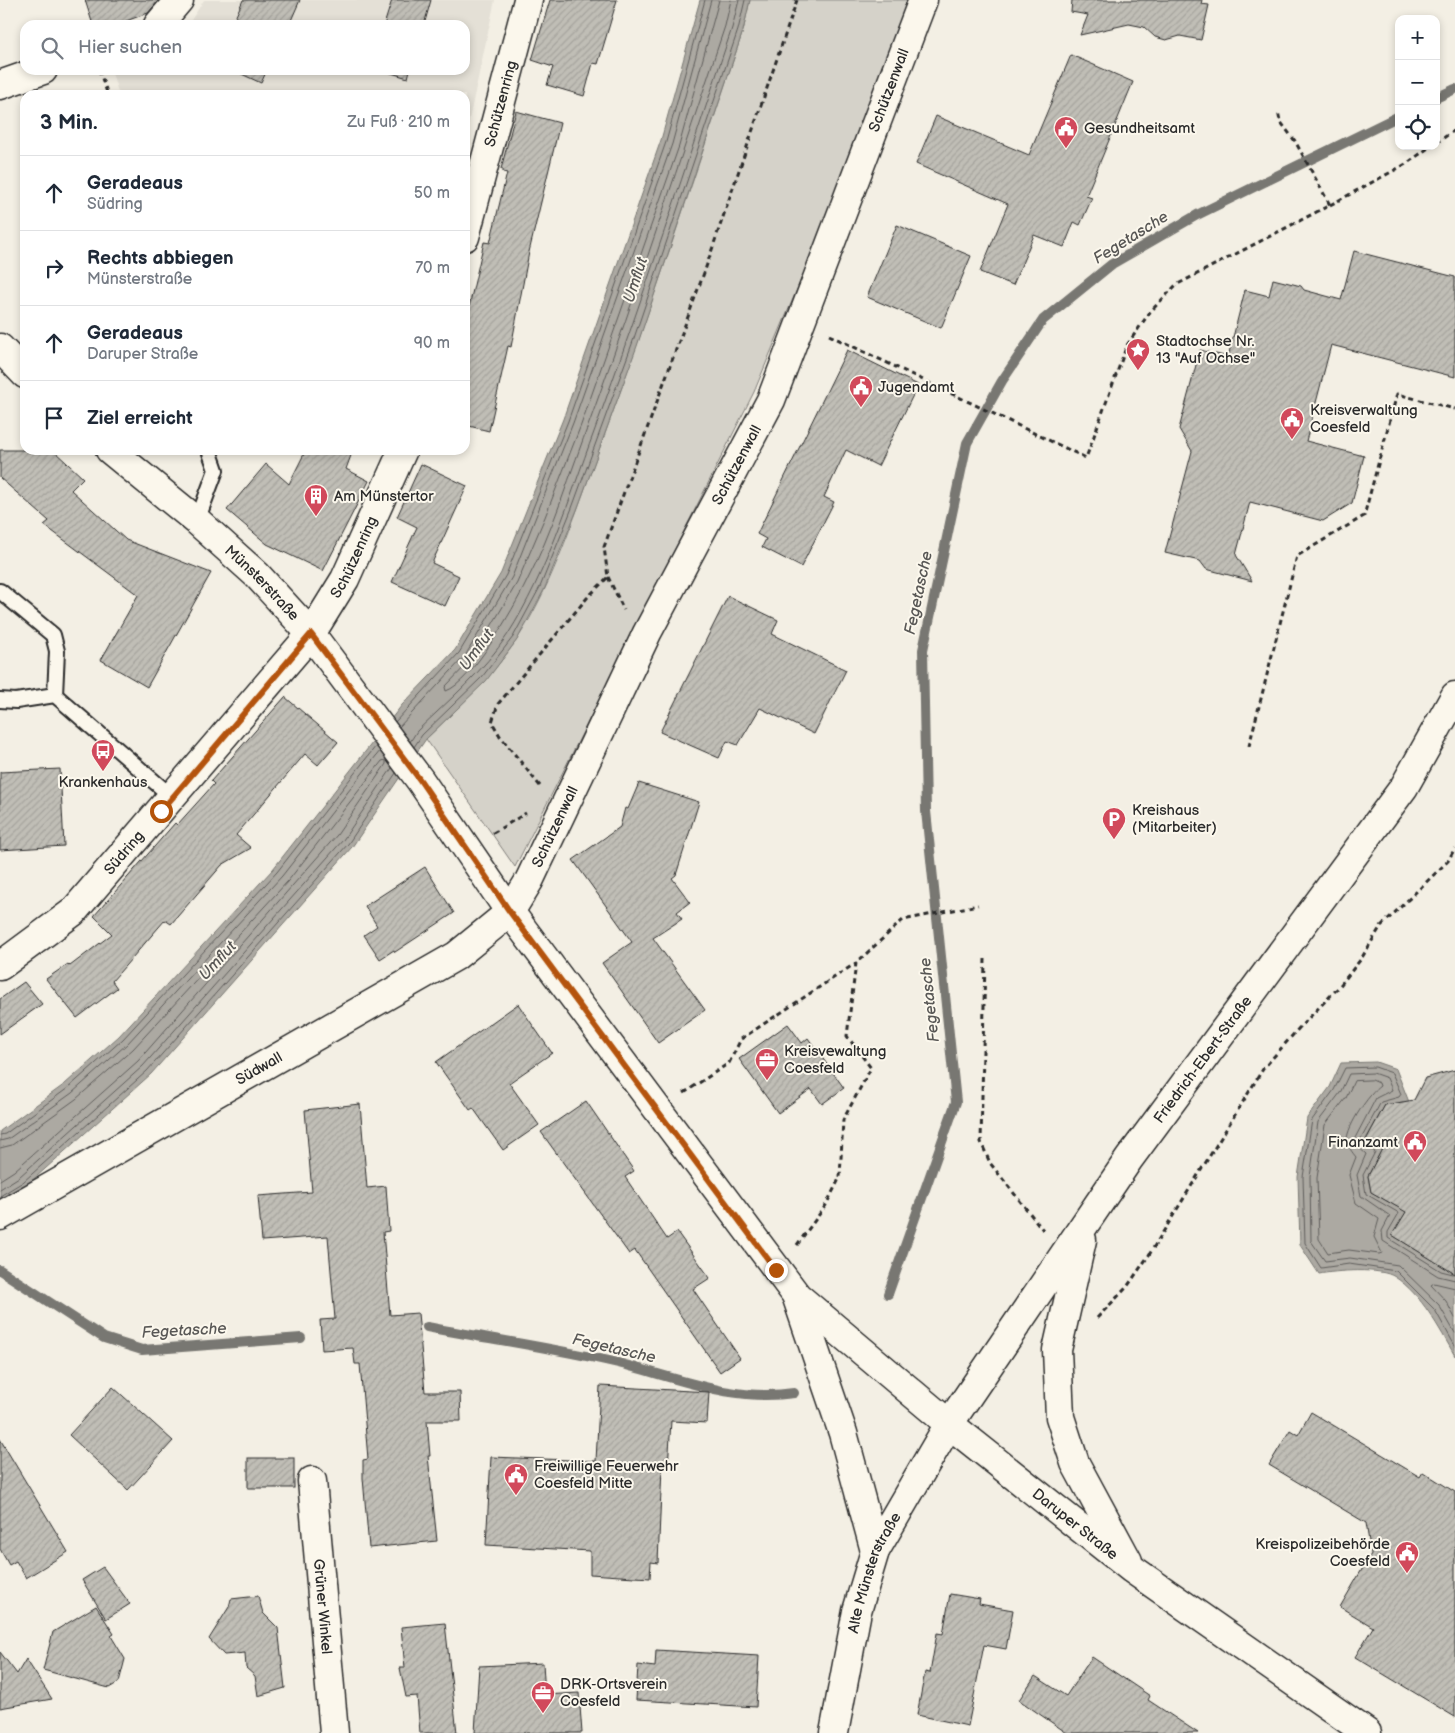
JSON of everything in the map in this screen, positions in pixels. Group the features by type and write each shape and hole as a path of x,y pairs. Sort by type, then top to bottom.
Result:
{"street":[{"path":"162,20 179,0"},
{"name":"Schützenring","path":"470,218 528,0"},
{"name":"Schützenwall","path":"510,912 530,881 556,803 771,400 923,0"},
{"path":"0,85 29,75"},
{"path":"0,348 20,369"},
{"name":"Münsterstraße","path":"116,455 196,521 257,575 311,634 420,780 510,912"},
{"name":"Schützenring","path":"311,634 345,579 401,455"},
{"name":"Südring","path":"0,966 73,912 311,634"},
{"name":"Friedrich-Ebert-Straße","path":"950,1424 1129,1159 1404,787 1455,696"},
{"name":"Daruper Straße","path":"510,912 797,1296 950,1424 1132,1569 1367,1733"},
{"name":"Südwall","path":"0,1216 456,956 510,912"},
{"path":"1085,1226 1057,1350 1060,1417 1075,1463 1132,1569"},
{"name":"Daruper Straße","path":"797,1296 840,1425 875,1551"},
{"name":"Alte Münsterstraße","path":"834,1733 857,1611 875,1551 950,1424"},
{"name":"Grüner Winkel","path":"312,1481 334,1733"}],"lane":[{"path":"196,521 216,470 211,455"},
{"path":"0,591 53,635 56,652 55,695"},
{"path":"0,700 16,701 55,695 172,797"}],"path":[{"path":"556,803 500,736 492,722 498,704 587,598 608,577 604,547 705,270 797,0"},
{"path":"101,75 106,90"},
{"path":"1278,111 1280,121 1300,149 1330,205"},
{"path":"1440,140 1455,130"},
{"path":"801,322 1086,458 1127,345 1150,312 1176,285 1406,164 1425,150"},
{"path":"1249,746 1297,556 1364,516 1397,394 1455,409"},
{"path":"466,848 540,805 556,803"},
{"path":"1094,1322 1127,1287 1149,1255 1264,1069 1362,959 1382,926 1448,861 1455,848"},
{"path":"658,1111 729,1063 741,1039 856,963 903,920 978,905"},
{"path":"985,959 981,1142 990,1164 1064,1256"},
{"path":"811,1228 840,1177 843,1120 871,1068 847,1036 856,963"}],"shaded area":[{"path":"204,0 495,0 470,115 470,90 117,90 113,75 470,75 470,20 191,20"},
{"path":"750,0 918,0 754,392 515,867 426,739 474,692 506,655 530,619 554,570 621,391 743,31"}],"water":[{"name":"Umflut","path":"700,0 750,0 743,31 637,346 577,510 544,590 517,640 486,681 426,739 352,847 151,1074 26,1186 0,1202 0,1131 65,1084 119,1036 273,869 402,705 455,650 501,573 563,419 661,140"},
{"path":"1376,1062 1396,1069 1411,1107 1403,1102 1385,1105 1366,1139 1382,1149 1368,1176 1371,1192 1396,1206 1408,1209 1392,1235 1443,1266 1455,1270 1455,1356 1436,1323 1405,1284 1395,1277 1379,1272 1346,1271 1319,1274 1300,1245 1298,1177 1307,1118 1330,1087 1341,1063"}],"building":[{"path":"85,0 159,0 148,13 129,20 91,20"},
{"path":"243,0 300,0 291,20 234,20"},
{"path":"392,0 431,0 425,20 386,20"},
{"path":"550,0 617,0 598,64 593,63 584,96 547,85 553,67 532,60"},
{"path":"1072,0 1202,0 1201,4 1209,5 1201,40 1180,36 1166,40 1155,37 1144,27 1129,24 1080,35 1088,15 1071,12"},
{"path":"1071,55 1133,82 1086,196 1092,198 1080,225 1074,222 1064,247 1034,235 1013,285 980,272 1008,204 916,164 936,116 1029,155"},
{"path":"244,75 265,75 261,83"},
{"path":"398,75 409,75 408,78"},
{"path":"516,111 560,123 529,252 511,347 508,346 489,431 470,426 470,302 484,242 490,243 507,173 501,169"},
{"path":"897,225 971,256 941,328 867,297"},
{"path":"1354,251 1455,277 1455,377 1331,345 1306,441 1364,456 1352,503 1323,521 1250,502 1236,555 1252,581 1206,569 1200,561 1165,553 1192,451 1179,429 1200,350 1228,357 1245,290 1269,296 1273,279 1301,286 1304,290 1341,300"},
{"path":"847,350 918,385 878,466 846,450 824,497 834,502 801,567 762,547 766,539 757,534"},
{"path":"0,450 20,450 20,455 58,455 83,478 71,490 126,540 211,573 147,687 101,660 138,595 44,525 49,521 0,478"},
{"name":"Am Münstertor","path":"304,455 351,455 346,469 369,481 323,571 267,544 227,510 266,464 289,484"},
{"path":"421,464 467,486 432,563 459,576 445,606 392,582 417,527 397,517"},
{"path":"728,596 778,620 772,634 846,670 814,734 760,708 738,745 727,741 719,758 660,732"},
{"path":"285,697 338,742 318,765 305,754 236,835 251,848 222,865 171,924 165,920 112,981 117,988 77,1018 46,979 68,964 70,966 112,934 94,916 175,823 177,825 214,784 211,781"},
{"path":"60,769 64,846 0,850 0,772"},
{"path":"639,783 699,802 676,875 672,878 690,902 677,912 682,919 653,938 705,1010 658,1043 602,963 632,942 573,860 620,827 625,808 628,809"},
{"path":"425,867 454,913 395,952 394,950 380,959 364,935 377,926 365,906"},
{"path":"24,982 42,1004 0,1034 0,999"},
{"path":"518,1004 552,1053 509,1083 539,1125 503,1150 473,1108 470,1110 436,1062"},
{"path":"788,1024 802,1043 808,1038 844,1088 822,1104 811,1089 778,1113 739,1059"},
{"name":"Finanzamt","path":"1455,1070 1455,1274 1392,1235 1406,1212 1371,1192 1368,1176 1382,1149 1366,1140 1385,1105 1414,1100 1425,1078"},
{"path":"586,1101 634,1171 625,1177 667,1239 677,1232 710,1278 693,1289 740,1358 720,1372 635,1250 629,1254 541,1132"},
{"path":"360,1104 367,1188 386,1186 389,1231 383,1232 390,1315 418,1313 425,1392 460,1392 461,1421 427,1421 430,1456 428,1456 437,1541 369,1548 363,1478 363,1460 368,1459 360,1364 355,1364 353,1348 322,1350 320,1320 335,1319 328,1236 262,1241 258,1196 312,1192 305,1110"},
{"path":"600,1386 709,1392 707,1423 671,1421 668,1467 662,1467 658,1563 651,1562 650,1578 590,1574 590,1551 486,1545 491,1457 596,1461"},
{"path":"113,1387 173,1441 128,1490 69,1435"},
{"name":"Kreispolizeibehörde Coesfeld","path":"1311,1412 1420,1477 1423,1472 1455,1492 1455,1717 1355,1657 1373,1627 1340,1607 1371,1554 1366,1523 1269,1465 1290,1430 1298,1435"},
{"path":"0,1439 68,1552 26,1578 16,1561 9,1565 0,1549"},
{"path":"248,1458 294,1458 294,1488 248,1488"},
{"path":"103,1567 130,1604 106,1619 82,1580"},
{"path":"950,1594 980,1599 979,1604 1013,1610 1006,1649 984,1645 968,1726 917,1715 925,1672 930,1673 937,1633 943,1634"},
{"path":"258,1596 263,1613 278,1628 285,1688 258,1696 255,1676 246,1668 245,1653 224,1655 209,1639 229,1607 231,1599"},
{"path":"96,1606 114,1634 111,1636 125,1659 119,1682 109,1688 43,1670 53,1632"},
{"path":"445,1623 457,1733 420,1733 417,1696 406,1697 400,1668 405,1668 401,1627"},
{"path":"656,1650 759,1656 756,1707 636,1700 638,1665 655,1667"},
{"path":"0,1652 17,1674 26,1659 52,1699 0,1708"},
{"path":"1092,1657 1150,1696 1148,1700 1198,1733 1067,1733 1019,1700 1035,1676 1066,1696"},
{"name":"DRK-Ortsverein Coesfeld","path":"543,1663 545,1695 579,1693 582,1733 475,1733 479,1666"}],"waterway":[{"name":"Fegetasche","path":"1440,96 1455,89"},
{"name":"Fegetasche","path":"888,1294 956,1102 926,811 923,650 967,443 1002,381 1043,320 1112,264 1197,215 1395,118"},
{"name":"Fegetasche","path":"0,1270 104,1338 142,1350 301,1338"},
{"name":"Fegetasche","path":"427,1327 547,1348 618,1363 726,1391 771,1395 794,1393"}],"place":[{"name":"Gesundheitsamt","path":"1066,149"},
{"name":"Stadtochse Nr. 13 \"Auf Ochse\"","path":"1138,371"},
{"name":"Jugendamt","path":"861,408"},
{"name":"Kreisverwaltung Coesfeld","path":"1292,440"},
{"name":"Am Münstertor","path":"316,517"},
{"name":"Krankenhaus","path":"103,772"},
{"name":"Kreishaus (Mitarbeiter)","path":"1114,840"},
{"name":"Kreisvewaltung Coesfeld","path":"767,1081"},
{"name":"Finanzamt","path":"1415,1163"},
{"name":"Freiwillige Feuerwehr Coesfeld Mitte","path":"516,1496"},
{"name":"Kreispolizeibehörde Coesfeld","path":"1407,1574"},
{"name":"DRK-Ortsverein Coesfeld","path":"543,1714"}],"route":[{"path":"161,811 311,634 420,780 510,912 776,1270"}]}
